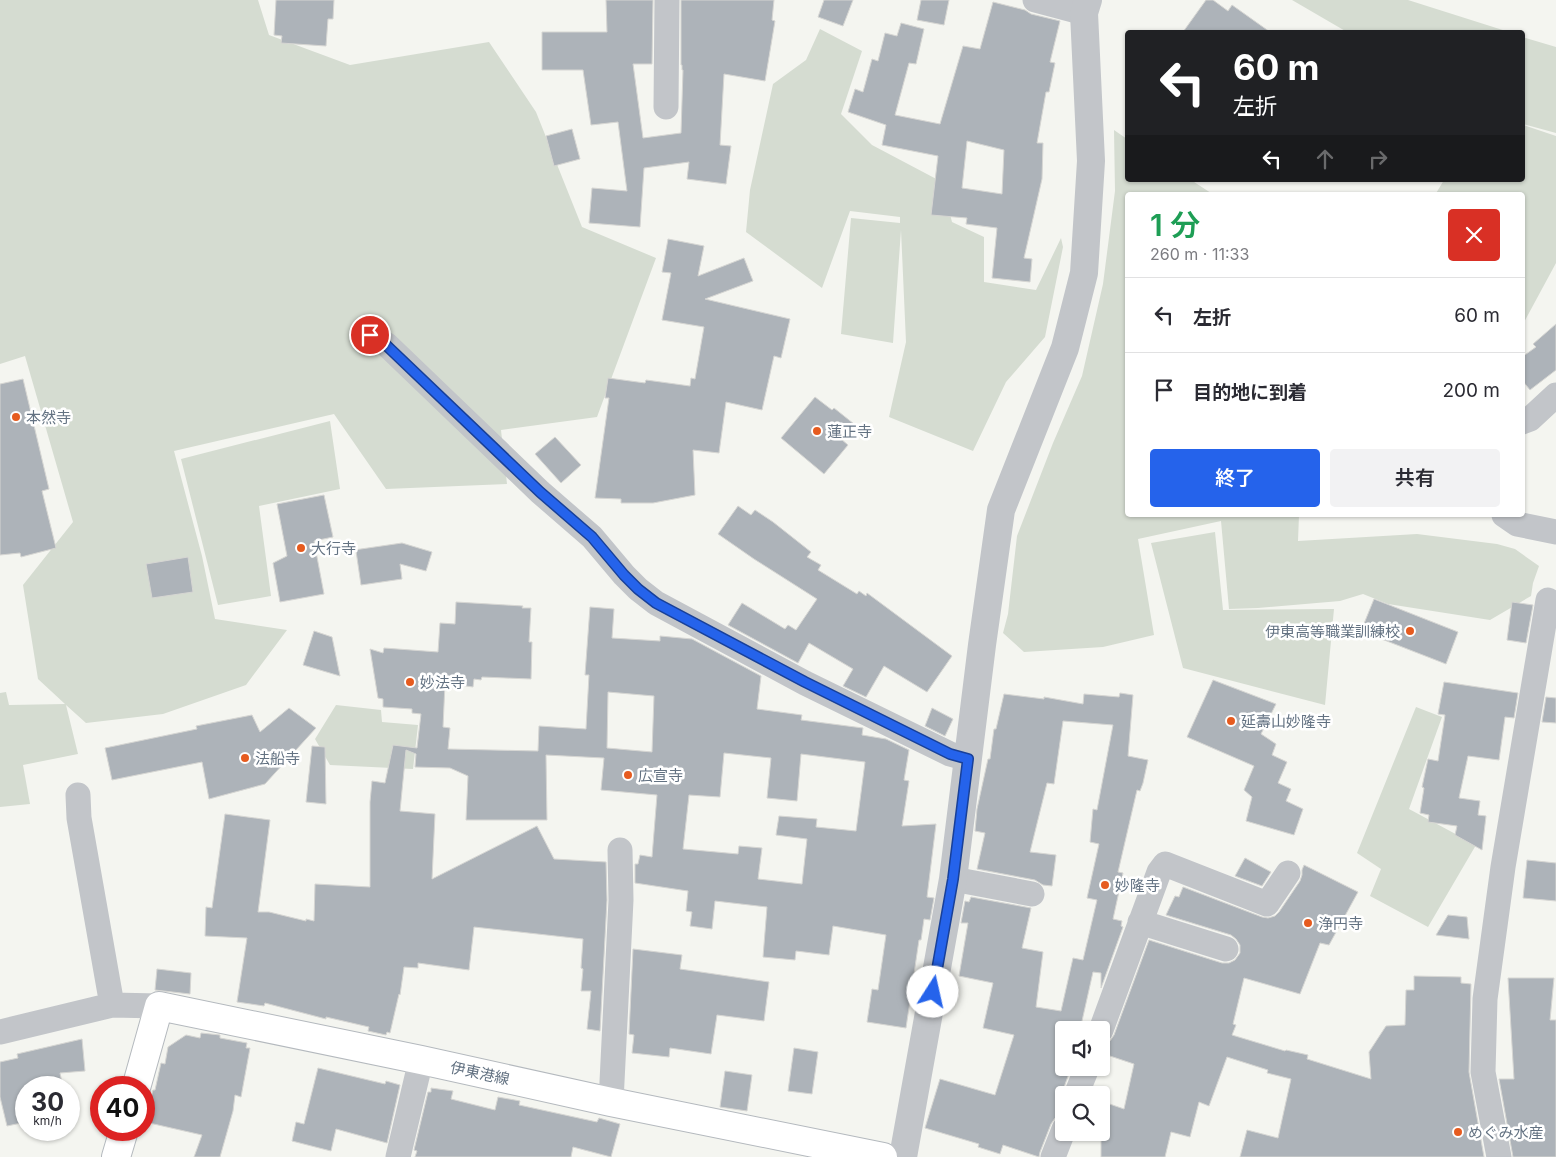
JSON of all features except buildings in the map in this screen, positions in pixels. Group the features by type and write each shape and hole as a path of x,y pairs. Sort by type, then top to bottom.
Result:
{"main road":[{"name":"伊東港線","path":"160,1006 421,1060 611,1102 883,1157"},
{"path":"140,1076 160,1006"},
{"path":"116,1157 121,1141"}],"street":[{"path":"666,108 667,0"},
{"path":"903,1157 953,879 1001,510 1065,348 1084,273 1091,161 1086,6 1035,0"},
{"path":"370,335 386,345 540,492 592,537 624,575 656,603 805,682 950,754 968,759"},
{"path":"1525,421 1530,419 1556,395"},
{"path":"1507,517 1517,524 1556,532"},
{"path":"1499,1157 1483,1072 1485,999 1503,868 1548,600"},
{"path":"78,795 79,818 112,1005"},
{"path":"611,1102 621,900 620,850"},
{"path":"1103,1021 1159,872 1165,864 1268,904 1288,873"},
{"path":"953,879 1032,894"},
{"path":"1140,922 1226,948"},
{"path":"0,1032 112,1005 160,1006"},
{"path":"398,1157 421,1060"},
{"path":"1053,1157 1059,1141"}],"shaded area":[{"path":"0,0 258,0 269,35 350,65 489,42 536,112 582,227 656,258 597,417 501,430 507,484 386,489 334,414 174,451 202,556 215,619 287,630 246,685 163,714 86,723 66,705 78,754 23,765 30,804 0,807 0,693 6,692 9,705 65,704 38,679 23,585 73,522 25,356 0,364"},
{"path":"1292,0 1408,0 1503,30 1344,30"},
{"path":"820,29 862,51 841,114 872,145 942,182 952,222 984,237 984,282 1036,290 1061,238 1063,247 1045,337 1006,382 973,451 889,417 906,342 901,230 893,343 841,334 851,218 900,223 900,217 850,211 822,288 746,232 750,190 773,84 806,60"},
{"path":"1525,38 1556,47 1556,133 1525,125"},
{"path":"1525,126 1556,136 1556,263 1525,320 1525,192 1437,192 1443,182 1525,182"},
{"path":"1114,130 1125,138 1125,182 1194,182 1209,192 1125,192 1125,517 1299,517 1298,541 1417,534 1497,544 1515,549 1539,566 1531,596 1490,620 1388,604 1363,594 1340,601 1229,609 1221,521 1138,539 1154,635 1103,647 1024,652 1003,633 1008,614 1017,536 1053,443 1082,376 1103,284 1115,191"},
{"path":"330,421 340,489 259,506 271,596 218,605 181,459"},
{"path":"1215,532 1223,610 1334,609 1325,705 1183,668 1151,543"},
{"path":"336,705 381,710 382,722 418,725 413,769 330,765 315,739"},
{"path":"1416,707 1442,717 1409,809 1476,845 1428,927 1370,896 1381,869 1357,853"}],"place":[{"name":"本然寺","path":"16,417"},
{"name":"蓮正寺","path":"817,431"},
{"name":"大行寺","path":"301,548"},
{"name":"伊東高等職業訓練校","path":"1410,631"},
{"name":"妙法寺","path":"410,682"},
{"name":"延壽山妙隆寺","path":"1231,721"},
{"name":"法船寺","path":"245,758"},
{"name":"広宣寺","path":"628,775"},
{"name":"妙隆寺","path":"1105,885"},
{"name":"浄円寺","path":"1308,923"},
{"name":"めぐみ水産","path":"1458,1132"}],"route":[{"path":"370,335 386,345 540,492 592,537 624,575 656,603 805,682 950,754 968,759 953,879 933,992"}]}
